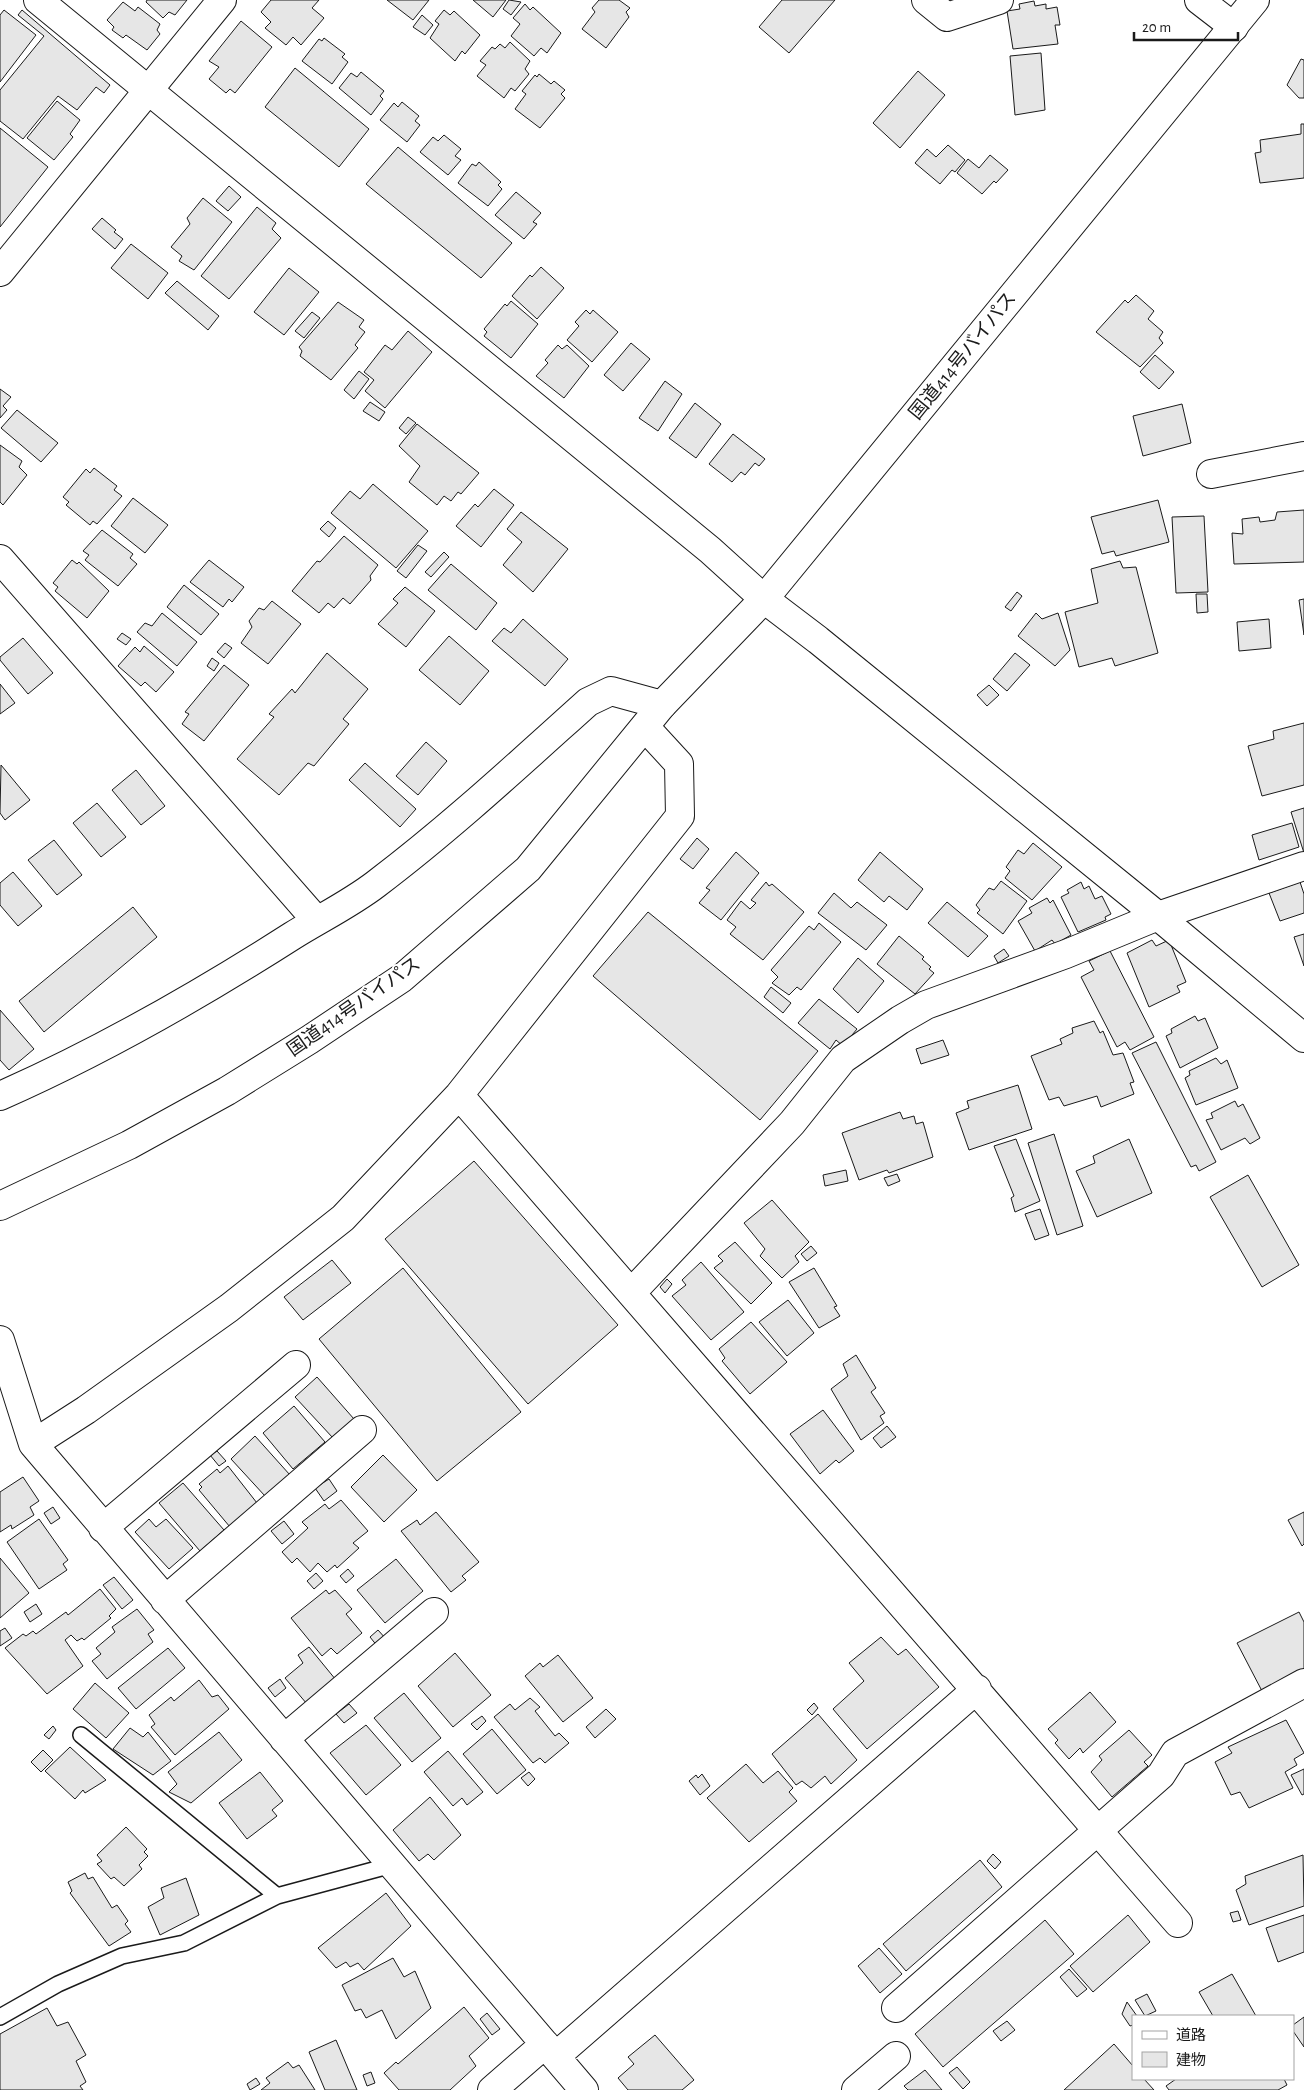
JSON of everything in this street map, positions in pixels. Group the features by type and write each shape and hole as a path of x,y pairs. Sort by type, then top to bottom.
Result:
{"main road":[{"path":"38,0 702,544 764,599 818,640 1158,916 1304,1038"},
{"path":"0,272 222,0"},
{"path":"926,0 947,17 999,0"},
{"path":"1199,0 1234,26"},
{"name":"国道414号バイパス","path":"0,1206 128,1145 227,1091 309,1040 402,978 528,868 662,705 764,599 1255,0"},
{"path":"1211,474 1304,456"},
{"path":"0,559 317,921"},
{"path":"0,1096 57,1070 148,1023 240,969 374,886 454,822 588,702 611,691 662,705"},
{"path":"33,1444 86,1410 229,1308 343,1218 459,1095 680,816 679,764 645,727"},
{"path":"632,1292 792,1123 843,1059 856,1049 926,1005 1066,954 1158,916 1304,866"},
{"path":"459,1095 977,1689 1178,1923"},
{"path":"0,1340 33,1444 584,2090"},
{"path":"103,1528 296,1365"},
{"path":"165,1600 362,1430"},
{"path":"284,1740 434,1612"},
{"path":"896,2008 1161,1774 1174,1753 1304,1683"},
{"path":"492,2090 551,2050 977,1689"},
{"path":"856,2090 896,2056"}],"lane":[{"path":"82,1735 277,1896"},
{"path":"0,2017 58,1984 122,1956 184,1943 277,1896 392,1865"}],"building":[{"path":"147,0 187,0 175,15 169,12 163,18 146,2"},
{"path":"271,0 319,0 312,8 324,18 301,45 293,37 286,45 265,28 271,22 261,12"},
{"path":"387,0 429,0 413,20"},
{"path":"473,0 506,0 493,17"},
{"path":"509,0 521,2 511,15 503,9"},
{"path":"599,0 619,0 630,8 626,12 629,17 606,48 582,29 595,12 592,8"},
{"path":"782,0 835,0 789,53 759,27"},
{"path":"1034,1 1035,6 1046,4 1046,9 1057,7 1060,25 1055,25 1058,44 1013,49 1007,11 1020,9 1019,4"},
{"path":"123,2 135,11 138,7 160,24 157,30 160,34 147,50 126,35 123,38 112,30 114,27 107,20"},
{"path":"525,4 530,10 533,7 561,33 547,53 541,48 534,56 511,36 520,24 513,18"},
{"path":"4,10 36,35 0,82 0,15"},
{"path":"22,10 110,85 104,93 96,87 77,110 58,96 23,139 0,121 0,90 44,36 18,15"},
{"path":"444,10 450,15 454,11 480,35 465,54 462,51 455,61 430,38 439,24 435,21"},
{"path":"422,15 433,25 425,35 413,27"},
{"path":"241,21 272,47 235,93 230,89 226,93 209,79 219,67 209,61"},
{"path":"324,38 345,54 342,57 348,62 332,84 302,61 319,39 322,41"},
{"path":"510,42 530,61 525,69 529,74 515,91 511,88 504,98 477,76 486,65 480,61 492,47 495,49 500,44 505,48"},
{"path":"1041,53 1045,110 1015,115 1010,56"},
{"path":"1301,59 1304,60 1304,98 1299,98 1287,85"},
{"path":"295,68 369,129 339,167 265,107"},
{"path":"918,71 945,95 900,148 873,123"},
{"path":"361,72 384,91 380,96 383,99 371,115 339,88 351,73 357,77"},
{"path":"539,74 551,84 554,81 565,90 561,94 565,98 540,128 515,109 526,94 522,91 535,75 537,77"},
{"path":"57,101 80,120 70,134 73,137 54,160 27,138"},
{"path":"402,102 419,116 415,121 420,125 407,142 380,120 394,103 398,107"},
{"path":"1301,124 1304,124 1304,178 1260,183 1255,153 1261,152 1260,140 1301,134"},
{"path":"0,128 48,167 0,227"},
{"path":"444,135 461,149 455,156 461,160 448,175 420,152 433,137 438,141"},
{"path":"948,145 965,160 955,172 952,170 940,184 915,163 927,149 936,157"},
{"path":"398,147 512,243 481,278 366,184"},
{"path":"990,155 1008,170 982,194 957,173 968,159 979,168"},
{"path":"479,162 501,182 498,185 502,189 488,206 458,183 472,164 476,166"},
{"path":"229,186 241,197 228,211 216,201"},
{"path":"516,192 541,213 533,222 537,224 524,239 495,215"},
{"path":"203,198 232,222 194,270 179,261 182,256 171,247 190,224 187,218"},
{"path":"257,207 276,223 272,229 281,238 229,299 201,276"},
{"path":"102,218 123,239 115,249 92,229"},
{"path":"131,244 168,273 148,299 111,268"},
{"path":"541,267 564,288 537,319 512,296 530,275 532,277"},
{"path":"289,268 319,292 284,335 254,312"},
{"path":"177,281 219,316 208,330 165,293"},
{"path":"1136,295 1154,311 1148,319 1163,332 1159,338 1163,343 1140,367 1096,332 1125,300 1128,303"},
{"path":"511,301 538,324 511,358 484,336 487,332 484,329 505,304 507,306"},
{"path":"338,302 364,320 359,327 365,332 355,345 358,348 331,380 300,356 302,351 299,347"},
{"path":"586,310 590,314 593,310 618,332 592,362 567,340 579,326 575,322"},
{"path":"312,312 320,318 304,338 295,331"},
{"path":"408,331 432,352 385,408 365,391 374,380 364,372 385,345 392,350"},
{"path":"631,343 650,359 623,391 604,375"},
{"path":"558,345 562,349 567,345 589,366 564,398 536,376 548,363 545,360"},
{"path":"1155,355 1174,372 1159,389 1140,372"},
{"path":"359,371 369,379 354,399 344,390"},
{"path":"665,381 682,394 658,431 639,418"},
{"path":"0,389 11,397 3,406 7,410 0,418"},
{"path":"370,402 385,412 379,421 363,411"},
{"path":"695,403 721,424 696,458 669,438"},
{"path":"1182,404 1191,443 1143,456 1133,416"},
{"path":"17,410 58,443 41,462 1,428"},
{"path":"408,417 416,423 406,434 399,428"},
{"path":"417,424 479,473 461,494 458,492 451,501 444,496 437,505 409,482 420,466 399,446"},
{"path":"733,434 765,459 759,466 755,463 745,475 741,472 732,482 709,464"},
{"path":"0,445 22,461 19,467 27,475 3,505 0,502"},
{"path":"94,468 117,486 114,490 122,496 97,524 93,521 90,525 66,505 69,502 63,497 86,469 90,473"},
{"path":"373,484 428,531 396,568 331,513 350,491 360,499"},
{"path":"494,489 514,505 481,547 456,526 475,504 478,507"},
{"path":"133,498 168,525 145,553 111,526"},
{"path":"1158,500 1169,542 1116,556 1114,551 1102,554 1091,517"},
{"path":"1304,510 1304,562 1234,564 1232,533 1243,534 1242,519 1259,517 1260,522 1275,520 1277,512"},
{"path":"521,512 568,549 533,592 503,565 522,542 507,529"},
{"path":"1204,516 1208,592 1176,593 1172,517"},
{"path":"328,521 336,528 329,537 320,529"},
{"path":"102,530 133,554 130,558 137,564 118,586 85,560 89,555 83,551"},
{"path":"344,536 378,565 370,576 371,580 350,604 343,598 334,608 328,603 319,613 292,591 317,561 320,562"},
{"path":"418,545 427,551 406,578 397,571"},
{"path":"444,552 449,557 431,577 425,572"},
{"path":"72,560 77,564 79,562 109,591 87,618 55,591 58,587 53,583"},
{"path":"209,560 244,587 232,602 229,599 223,607 190,582"},
{"path":"1120,561 1123,568 1136,567 1158,653 1115,666 1112,658 1079,667 1065,612 1098,603 1091,569"},
{"path":"451,564 497,603 476,630 428,590"},
{"path":"184,585 219,614 201,635 167,607"},
{"path":"405,587 435,611 406,647 378,624 398,603 393,599"},
{"path":"1017,592 1022,596 1011,611 1005,607"},
{"path":"1196,594 1207,594 1208,612 1197,613"},
{"path":"1304,599 1304,635 1299,600"},
{"path":"272,601 301,624 268,664 241,643 252,627 249,621 259,608 264,610"},
{"path":"162,613 197,642 177,666 137,632 145,623 152,626"},
{"path":"1036,613 1042,619 1058,613 1070,650 1055,666 1018,636"},
{"path":"523,619 568,659 545,686 492,641 504,628 511,633"},
{"path":"1269,619 1271,648 1239,651 1237,622"},
{"path":"122,633 131,639 126,645 117,639"},
{"path":"449,636 489,671 460,705 419,670"},
{"path":"23,638 53,673 28,694 0,660 0,657"},
{"path":"225,643 232,648 224,658 217,652"},
{"path":"144,646 174,672 156,692 145,682 141,686 118,666 135,647 140,652"},
{"path":"327,653 368,689 343,719 349,724 314,766 308,763 279,795 237,759 274,717 269,714 292,689 295,693"},
{"path":"1015,653 1030,665 1007,691 993,679"},
{"path":"212,658 219,663 214,671 207,666"},
{"path":"224,665 249,685 204,741 182,724 189,714 185,712"},
{"path":"0,684 15,703 0,714"},
{"path":"989,685 999,695 987,706 977,695"},
{"path":"1304,723 1304,785 1262,796 1248,746 1274,739 1273,731"},
{"path":"426,742 447,761 418,795 396,776"},
{"path":"365,763 416,809 400,827 349,780"},
{"path":"1,765 30,800 5,820 0,813"},
{"path":"136,770 165,806 141,825 112,790"},
{"path":"97,803 126,837 101,857 73,823"},
{"path":"1304,808 1304,853 1291,812"},
{"path":"1292,823 1299,847 1259,860 1252,835"},
{"path":"697,838 709,849 693,869 680,859"},
{"path":"54,840 82,875 57,895 28,860"},
{"path":"1033,843 1062,867 1032,900 1005,878 1010,871 1006,867 1018,850 1024,854"},
{"path":"736,852 759,873 721,920 699,903 710,890 706,888"},
{"path":"880,852 923,889 907,910 889,896 884,902 858,880"},
{"path":"13,872 42,906 18,926 0,905 0,883"},
{"path":"1001,881 1027,901 1003,934 977,913 980,910 976,905 989,888 994,890"},
{"path":"766,882 769,886 772,884 804,912 763,960 730,934 736,927 727,920 741,901 750,909 756,903 751,900"},
{"path":"1081,882 1084,889 1089,886 1095,899 1102,896 1111,914 1105,917 1106,920 1078,932 1061,897 1069,893 1067,890"},
{"path":"1300,882 1304,894 1304,913 1280,921 1269,893"},
{"path":"834,893 851,908 857,902 887,925 866,950 818,913"},
{"path":"1047,898 1050,903 1053,900 1071,935 1055,944 1052,940 1035,951 1018,921 1032,913 1029,908"},
{"path":"947,902 988,936 968,957 928,923"},
{"path":"133,907 157,937 44,1032 19,1001"},
{"path":"648,912 818,1051 760,1120 593,976"},
{"path":"819,923 841,942 801,990 797,987 789,995 772,983 778,977 771,970 809,926 814,930"},
{"path":"1304,934 1304,966 1294,937"},
{"path":"899,936 924,957 922,959 931,967 929,969 934,973 915,994 877,964"},
{"path":"1152,940 1156,946 1169,940 1186,982 1177,986 1180,992 1149,1007 1127,953"},
{"path":"1004,949 1009,956 998,963 994,956"},
{"path":"1110,951 1154,1037 1130,1050 1125,1042 1117,1047 1081,977 1094,970 1089,961"},
{"path":"858,958 884,981 858,1013 833,989"},
{"path":"771,987 791,1003 783,1013 764,997"},
{"path":"819,999 857,1029 843,1046 836,1040 830,1049 798,1023"},
{"path":"0,1010 34,1049 9,1070 0,1060"},
{"path":"1195,1016 1198,1021 1205,1018 1218,1048 1180,1068 1166,1036 1172,1033 1171,1029"},
{"path":"1094,1021 1100,1033 1103,1031 1113,1055 1123,1053 1134,1082 1130,1083 1134,1094 1101,1107 1097,1096 1064,1106 1059,1097 1049,1100 1031,1056 1062,1044 1060,1039 1073,1033 1072,1028"},
{"path":"943,1040 949,1055 921,1064 916,1049"},
{"path":"1156,1042 1216,1162 1199,1171 1196,1165 1191,1167 1132,1053"},
{"path":"1216,1058 1221,1064 1227,1060 1238,1088 1196,1105 1185,1078 1190,1075 1189,1071"},
{"path":"1018,1085 1032,1129 969,1150 956,1113 969,1108 967,1101"},
{"path":"1235,1101 1238,1107 1243,1104 1260,1138 1250,1144 1245,1138 1221,1150 1206,1120 1213,1118 1211,1113"},
{"path":"900,1112 903,1119 914,1116 916,1124 923,1122 933,1157 889,1173 887,1170 859,1180 842,1133"},
{"path":"1054,1134 1083,1226 1057,1235 1028,1143"},
{"path":"1016,1139 1040,1201 1015,1212 1011,1198 1014,1196 994,1146"},
{"path":"1129,1139 1152,1193 1097,1217 1076,1171 1095,1163 1093,1156"},
{"path":"474,1161 618,1325 528,1404 385,1239"},
{"path":"846,1170 848,1181 825,1186 823,1175"},
{"path":"897,1174 900,1181 888,1186 884,1178"},
{"path":"1248,1175 1299,1265 1262,1287 1210,1197"},
{"path":"772,1200 809,1242 795,1256 799,1262 782,1278 760,1256 765,1249 744,1223"},
{"path":"1040,1209 1049,1235 1035,1240 1025,1214"},
{"path":"735,1242 772,1283 751,1304 714,1268 723,1261 718,1256"},
{"path":"811,1246 817,1253 807,1261 801,1254"},
{"path":"332,1260 351,1283 303,1320 284,1297"},
{"path":"701,1262 744,1312 711,1340 672,1296 686,1285 682,1280"},
{"path":"403,1268 521,1412 437,1481 319,1339"},
{"path":"814,1268 837,1306 834,1307 840,1316 819,1328 789,1282"},
{"path":"667,1279 672,1284 665,1293 660,1287"},
{"path":"788,1300 814,1333 787,1356 759,1322"},
{"path":"751,1322 787,1362 750,1394 722,1361 725,1358 719,1349"},
{"path":"856,1355 876,1388 871,1392 885,1413 880,1416 884,1423 861,1440 831,1389 848,1376 843,1364"},
{"path":"317,1377 354,1419 333,1438 295,1397"},
{"path":"294,1406 325,1442 293,1469 263,1433"},
{"path":"823,1410 854,1451 839,1463 836,1460 820,1474 790,1434"},
{"path":"887,1426 896,1437 881,1448 873,1438"},
{"path":"255,1436 290,1475 265,1496 231,1459"},
{"path":"217,1451 226,1461 219,1466 210,1455"},
{"path":"383,1455 417,1490 384,1522 351,1487"},
{"path":"228,1466 257,1503 230,1527 199,1490 202,1487 199,1484 217,1469 220,1473"},
{"path":"23,1477 39,1501 30,1507 34,1515 12,1529 11,1525 0,1532 0,1492"},
{"path":"329,1479 337,1491 324,1501 315,1488"},
{"path":"183,1483 224,1530 200,1551 159,1503"},
{"path":"341,1500 368,1531 353,1543 359,1548 337,1568 335,1565 327,1572 318,1563 310,1572 297,1558 292,1563 282,1552 308,1528 302,1522 325,1504 329,1509"},
{"path":"53,1507 60,1518 51,1524 44,1513"},
{"path":"436,1512 479,1562 462,1576 466,1580 451,1592 401,1531 417,1520 420,1525"},
{"path":"1304,1512 1304,1544 1302,1546 1288,1520"},
{"path":"39,1519 68,1560 63,1564 67,1570 39,1589 7,1542"},
{"path":"149,1519 156,1527 166,1519 193,1548 169,1569 135,1532"},
{"path":"284,1521 294,1534 282,1544 271,1531"},
{"path":"0,1558 29,1593 0,1618"},
{"path":"396,1559 423,1591 385,1623 357,1590"},
{"path":"348,1569 354,1576 346,1583 340,1576"},
{"path":"316,1573 323,1581 314,1589 307,1581"},
{"path":"114,1577 133,1600 122,1609 103,1585"},
{"path":"100,1589 116,1609 109,1616 111,1618 84,1640 82,1638 77,1641 71,1635 65,1640 83,1666 47,1694 5,1648 23,1634 26,1636 33,1631 36,1634 66,1612 68,1615"},
{"path":"326,1590 329,1594 335,1590 352,1609 346,1614 362,1633 337,1654 331,1648 322,1656 291,1618"},
{"path":"36,1604 42,1614 30,1622 24,1612"},
{"path":"137,1609 154,1630 148,1634 153,1642 107,1679 92,1661 101,1654 96,1648 115,1632 112,1627"},
{"path":"1299,1612 1304,1622 1304,1669 1262,1691 1237,1643"},
{"path":"5,1628 12,1638 0,1646 0,1631"},
{"path":"378,1630 386,1639 378,1647 370,1637"},
{"path":"881,1637 898,1655 906,1649 939,1687 867,1749 833,1709 864,1681 849,1663"},
{"path":"309,1647 336,1680 307,1704 285,1678 303,1663 298,1655"},
{"path":"168,1648 185,1668 136,1709 118,1688"},
{"path":"455,1653 491,1695 453,1727 418,1686"},
{"path":"558,1655 593,1698 563,1722 525,1676 540,1663 543,1667"},
{"path":"280,1679 286,1688 275,1697 268,1688"},
{"path":"199,1680 212,1697 218,1695 229,1709 175,1755 151,1727 155,1724 149,1715 171,1697 174,1701"},
{"path":"95,1683 129,1713 106,1738 73,1709"},
{"path":"1090,1692 1116,1722 1083,1753 1080,1748 1069,1759 1055,1743 1058,1740 1048,1729"},
{"path":"404,1693 441,1738 412,1762 374,1718"},
{"path":"530,1698 540,1707 535,1711 555,1736 559,1733 569,1743 545,1763 540,1758 533,1763 494,1717 510,1704 515,1710"},
{"path":"814,1703 818,1708 812,1715 807,1710"},
{"path":"349,1704 357,1713 344,1723 336,1714"},
{"path":"606,1709 616,1719 595,1738 586,1727"},
{"path":"818,1714 857,1760 831,1784 825,1776 811,1788 802,1781 796,1785 772,1754"},
{"path":"482,1716 486,1721 477,1730 471,1724"},
{"path":"1286,1720 1304,1753 1294,1759 1297,1765 1285,1772 1293,1788 1249,1808 1240,1792 1231,1795 1215,1762 1232,1753 1228,1747"},
{"path":"366,1725 401,1765 366,1795 330,1753"},
{"path":"53,1726 56,1730 49,1739 44,1735"},
{"path":"130,1728 143,1737 148,1732 171,1761 153,1775 113,1749"},
{"path":"492,1729 526,1770 497,1794 463,1754"},
{"path":"1129,1730 1152,1755 1144,1762 1148,1766 1112,1797 1091,1772 1102,1760 1099,1756"},
{"path":"219,1732 242,1760 191,1803 169,1792 177,1784 168,1772"},
{"path":"70,1747 106,1780 85,1793 83,1790 75,1799 45,1771"},
{"path":"43,1750 53,1760 41,1772 31,1762"},
{"path":"448,1751 483,1792 467,1805 462,1798 453,1806 424,1772"},
{"path":"746,1764 763,1783 778,1771 793,1788 789,1792 797,1801 749,1842 707,1798"},
{"path":"1304,1769 1304,1794 1302,1795 1291,1775"},
{"path":"260,1772 283,1801 272,1810 277,1816 247,1839 219,1803"},
{"path":"529,1772 535,1779 528,1786 521,1778"},
{"path":"702,1774 710,1786 700,1795 689,1781 696,1775 698,1778"},
{"path":"430,1797 461,1835 434,1860 428,1854 419,1861 393,1830"},
{"path":"126,1827 147,1849 144,1852 148,1856 139,1865 142,1869 124,1886 114,1877 111,1879 97,1864 102,1861 97,1855"},
{"path":"993,1854 1001,1862 995,1869 987,1861"},
{"path":"1303,1855 1304,1906 1249,1925 1236,1890 1246,1884 1245,1876"},
{"path":"980,1860 1002,1887 906,1971 883,1944"},
{"path":"85,1873 88,1879 93,1877 112,1908 117,1905 128,1921 125,1924 131,1932 109,1946 70,1893 72,1891 68,1882"},
{"path":"186,1878 199,1915 160,1935 148,1907 164,1898 161,1888"},
{"path":"386,1893 411,1926 364,1970 358,1963 350,1967 346,1962 336,1968 318,1948"},
{"path":"1238,1911 1241,1920 1233,1922 1230,1913"},
{"path":"1128,1915 1150,1942 1093,1992 1070,1966"},
{"path":"1304,1915 1304,1952 1278,1962 1266,1928"},
{"path":"1045,1920 1074,1954 943,2067 915,2034"},
{"path":"879,1948 902,1974 880,1993 858,1966"},
{"path":"393,1958 404,1977 415,1971 431,2008 396,2039 382,2010 366,2018 361,2009 355,2011 342,1985"},
{"path":"1069,1969 1087,1989 1077,1997 1060,1977"},
{"path":"1232,1974 1255,2015 1212,2015 1199,1992"},
{"path":"1147,1994 1156,2011 1144,2015 1135,2000"},
{"path":"1127,2002 1136,2015 1132,2015 1132,2025 1130,2026 1122,2014"},
{"path":"464,2007 489,2038 469,2056 476,2066 450,2090 399,2090 384,2073 396,2062 398,2064"},
{"path":"47,2008 57,2026 68,2022 86,2055 76,2061 86,2082 80,2086 83,2090 0,2090 0,2034"},
{"path":"487,2013 500,2029 492,2035 480,2019"},
{"path":"1304,2017 1304,2047 1294,2032 1294,2024"},
{"path":"1007,2021 1015,2030 1001,2041 993,2031"},
{"path":"655,2035 694,2080 682,2090 628,2090 618,2078 634,2064 628,2057"},
{"path":"336,2040 357,2090 325,2090 309,2052"},
{"path":"1114,2044 1132,2065 1132,2080 1145,2080 1154,2090 1064,2090"},
{"path":"288,2062 293,2068 299,2065 315,2090 261,2090 270,2083 266,2078"},
{"path":"957,2067 970,2082 963,2089 949,2073"},
{"path":"925,2070 942,2090 908,2090 904,2086"},
{"path":"371,2072 375,2083 367,2086 363,2075"},
{"path":"256,2078 260,2084 250,2090 247,2084"},
{"path":"1175,2080 1284,2080 1287,2085 1278,2090 1169,2090 1166,2086"}]}
